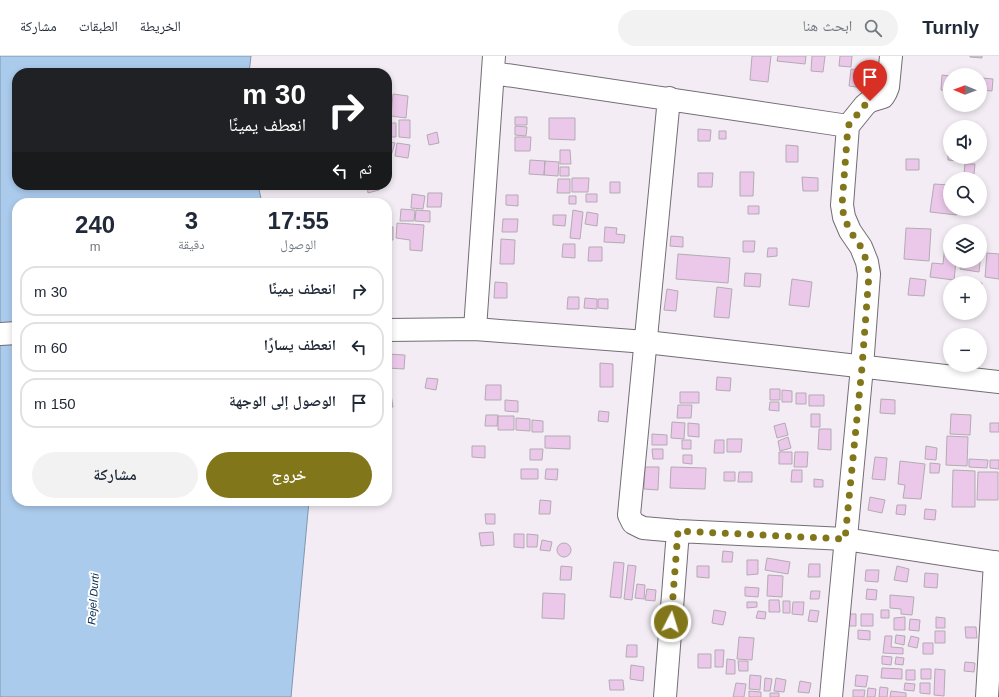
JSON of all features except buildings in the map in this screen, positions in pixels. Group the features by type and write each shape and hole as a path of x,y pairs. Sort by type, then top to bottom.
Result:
{"street":[{"path":"831,697 862,367 869,274 867,262 861,247 850,231 844,217 842,205 848,126 865,105 870,101 883,97 888,87 891,56"},
{"path":"475,329 494,64 669,98 848,126"},
{"path":"669,98 629,515 633,523 643,528 678,531 845,539 997,563 987,697"},
{"path":"392,330 475,329 646,342 999,382"},
{"path":"0,334 12,334"},
{"path":"665,697 678,531"}],"water":[{"name":"Rejel Durti","path":"0,56 251,56 250,68 12,68 12,190 259,190 261,198 12,198 12,506 309,506 291,697 0,697"}],"route":[{"path":"671,622 678,531 845,539 862,367 869,274 867,262 861,247 850,231 844,217 842,205 848,126 870,101"}]}
